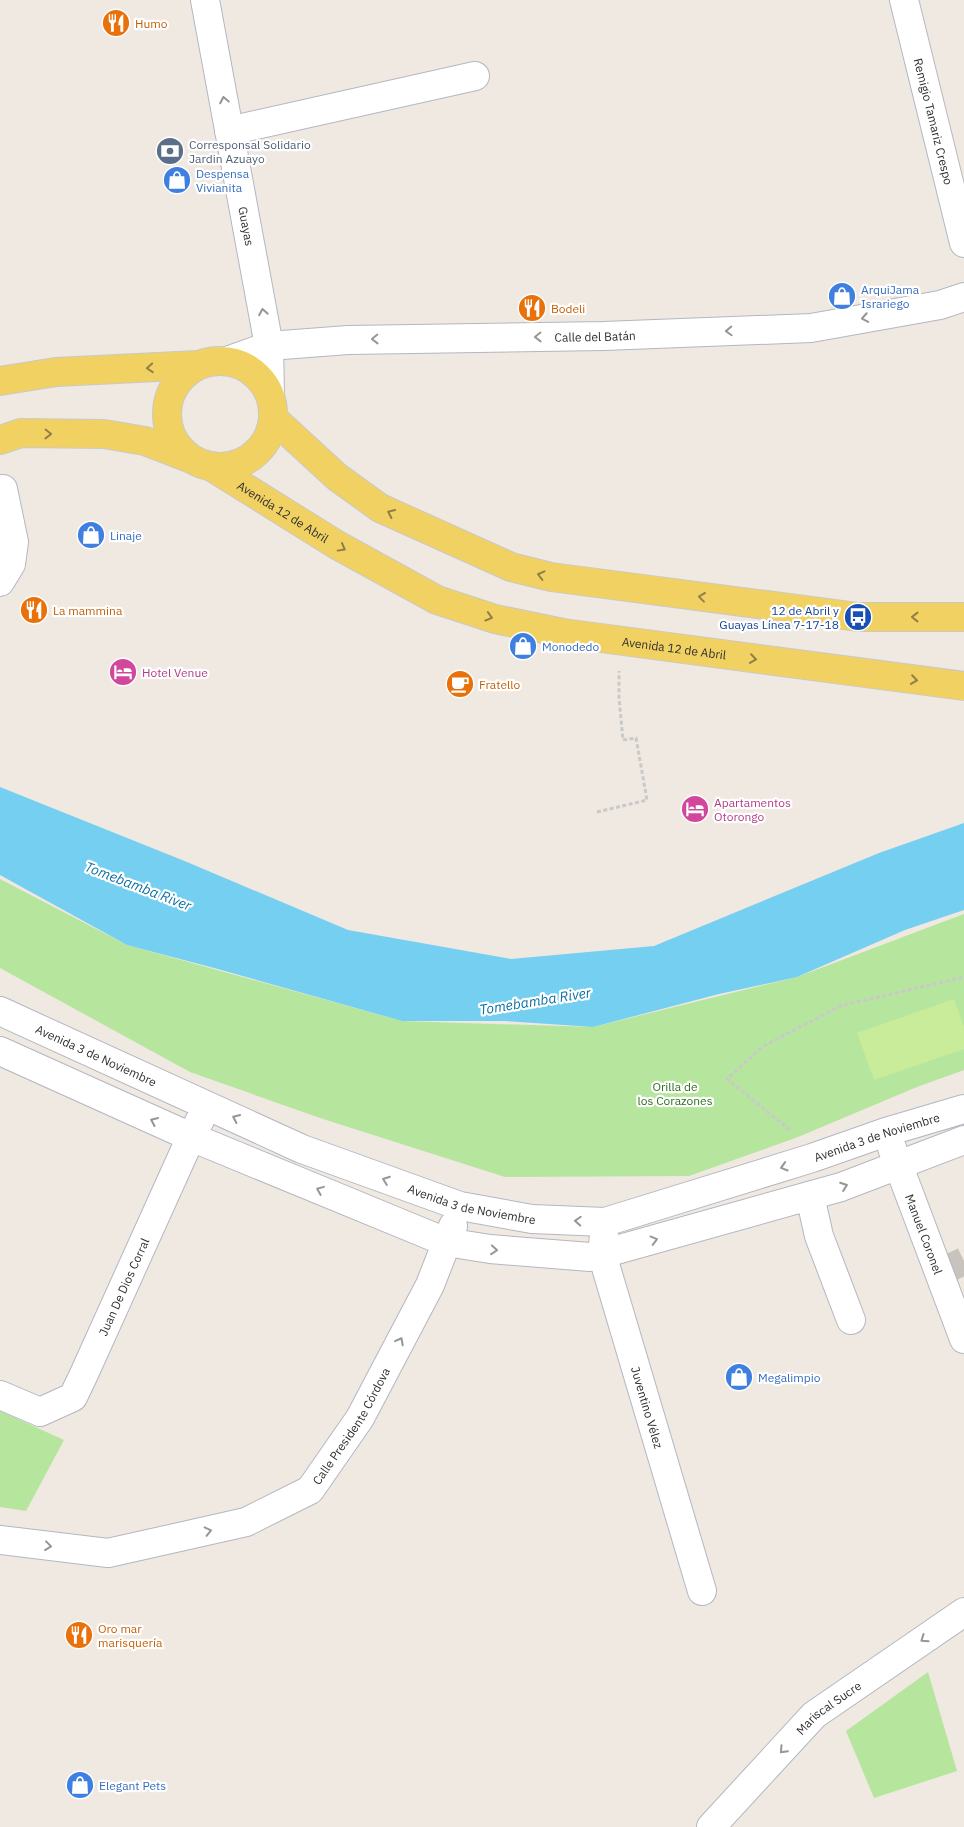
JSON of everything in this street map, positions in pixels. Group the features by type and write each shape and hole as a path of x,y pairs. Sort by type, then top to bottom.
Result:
{"main road":[{"path":"0,381 56,372 198,365 227,361 241,364 254,372 264,382 272,407 337,477 380,508 510,567 551,577 858,617 964,618"},
{"name":"Avenida 12 de Abril","path":"198,365 186,373 177,383 170,396 167,410 172,438 180,450 337,545 437,600 495,619 563,633 964,686"},
{"name":"Avenida 12 de Abril","path":"0,440 21,433 104,434 145,441 202,463 224,467 248,460 266,442 271,431 272,407"}],"street":[{"name":"Guayas","path":"205,0 269,346 272,407"},
{"name":"Remigio Tamariz Crespo","path":"904,0 964,243"},
{"path":"230,131 475,76"},
{"name":"Calle del Batán","path":"227,361 269,346 348,340 604,336 811,328 940,305 964,297"},
{"path":"0,374 56,372"},
{"path":"0,582 10,564 14,542 3,489"},
{"name":"Avenida 3 de Noviembre","path":"0,1010 302,1149 460,1206 532,1218 605,1222 964,1109"},
{"path":"0,1051 191,1137 446,1242 490,1250 590,1257 841,1187 964,1140"},
{"name":"Juan De Dios Corral","path":"0,1395 40,1412 73,1396 191,1137 208,1105"},
{"name":"Manuel Coronel","path":"886,1132 964,1338"},
{"path":"810,1196 819,1236 851,1320"},
{"name":"Calle Presidente Córdova","path":"0,1540 108,1553 246,1522 310,1490 360,1418 430,1285 460,1206"},
{"name":"Juventino Vélez","path":"605,1222 602,1254 702,1591"},
{"name":"Mariscal Sucre","path":"711,1827 814,1715 964,1612"}],"path":[{"path":"597,812 647,800 636,738 623,740 619,698 619,641"},
{"path":"812,1158 809,1145 727,1079 762,1047 840,1006 964,977"}],"green space":[{"name":"Orilla de los Corazones","path":"0,879 127,945 402,1021 593,1027 797,977 964,914 964,1070 917,1087 798,1137 689,1176 505,1177 320,1118 190,1072 0,968"},
{"path":"954,999 964,1027 964,1049 874,1080 857,1033"},
{"path":"0,1411 64,1440 26,1511 0,1507"},
{"path":"928,1672 957,1771 874,1798 846,1731"}],"water":[{"name":"Tomebamba River","path":"0,787 187,862 348,930 511,959 654,946 879,853 964,823 964,910 905,930 797,977 719,994 593,1027 505,1021 402,1021 127,945 0,875"}],"tunnel":[{"path":"939,1273 964,1261"}],"place":[{"name":"Humo","path":"116,23"},
{"name":"Corresponsal Solidario Jardin Azuayo","path":"170,151"},
{"name":"Despensa Vivianita","path":"177,180"},
{"name":"ArquiJama Israriego","path":"842,296"},
{"name":"Bodeli","path":"532,308"},
{"name":"Linaje","path":"91,535"},
{"name":"La mammina","path":"34,610"},
{"name":"12 de Abril y Guayas Línea 7-17-18","path":"858,617"},
{"name":"Monodedo","path":"523,646"},
{"name":"Hotel Venue","path":"123,672"},
{"name":"Fratello","path":"460,684"},
{"name":"Apartamentos Otorongo","path":"695,809"},
{"name":"Megalimpio","path":"739,1377"},
{"name":"Oro mar marisquería","path":"79,1635"},
{"name":"Elegant Pets","path":"80,1785"}]}
